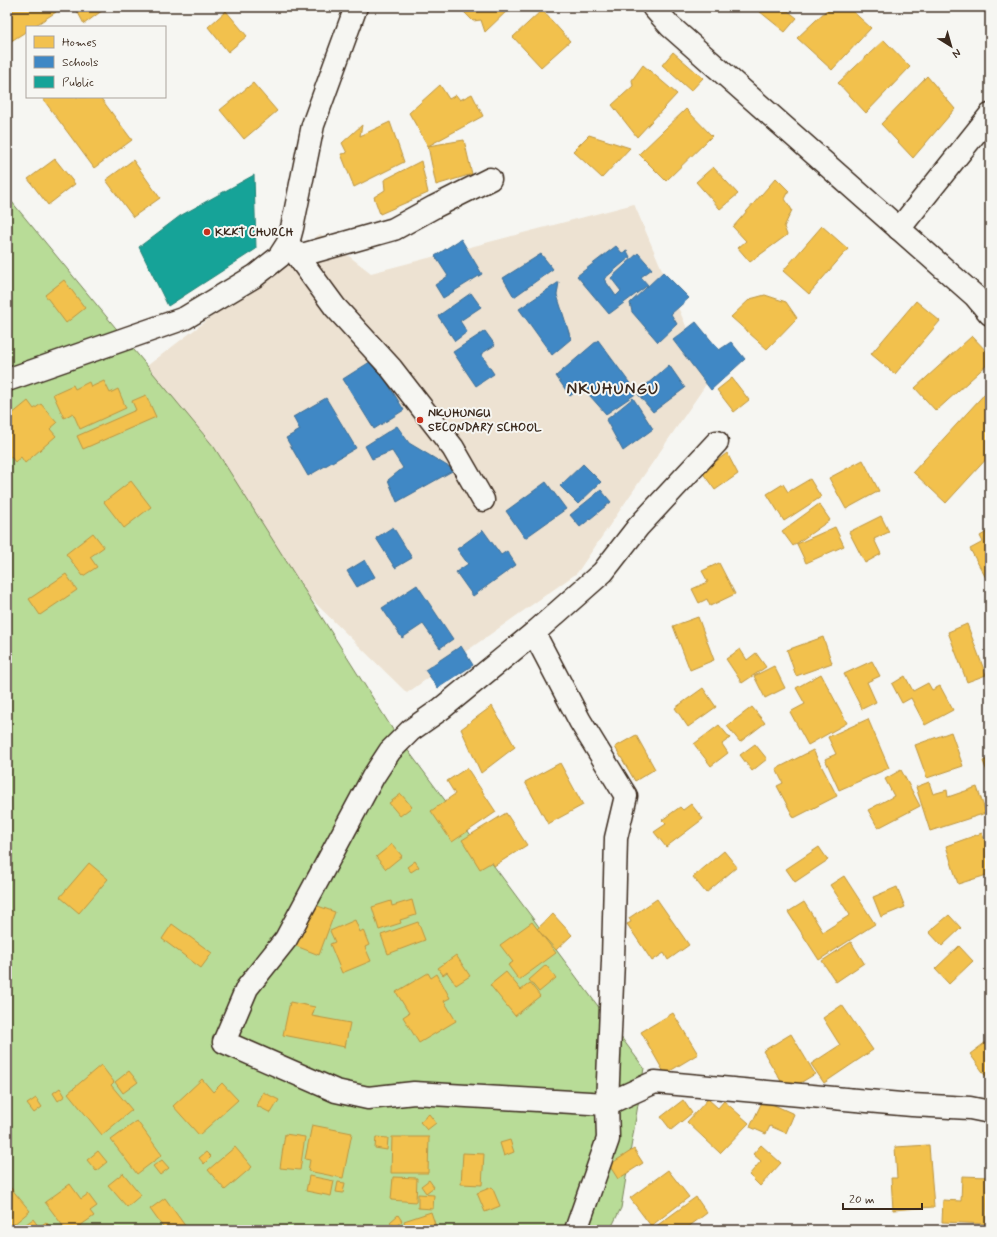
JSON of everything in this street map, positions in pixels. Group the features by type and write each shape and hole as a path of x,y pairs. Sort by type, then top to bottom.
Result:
{"street":[{"path":"356,7 313,125 293,250 335,307 391,368 453,448 483,500"},
{"path":"653,7 670,26 899,229 982,294 990,314"},
{"path":"899,229 990,115"},
{"path":"7,380 185,318 255,276 279,257 293,250 363,238 394,229 490,179"},
{"path":"717,442 638,527 604,572 534,633 441,709 411,730 390,751 373,777 286,939 247,988 224,1042 336,1090 368,1098 414,1093 607,1104 655,1082 912,1105 970,1108 990,1112"},
{"path":"534,633 580,721 626,796 616,838 607,1104 608,1139 576,1230"}],"shaded area":[{"name":"NKUHUNGU SECONDARY SCHOOL","path":"634,204 709,380 577,573 407,693 168,459 143,369 320,234 371,273"}],"green space":[{"path":"7,196 214,447 395,733 644,1068 621,1208 610,1230 7,1230"}],"building: Homes":[{"path":"7,7 53,7 56,12 35,26 26,26 26,32 8,43"},
{"path":"75,7 107,7 84,24"},
{"path":"459,7 510,8 485,32 481,20 473,21"},
{"path":"754,7 783,7 797,18 785,32"},
{"path":"830,7 848,7 871,28 832,70 797,38"},
{"path":"542,10 570,41 541,67 513,37"},
{"path":"226,11 247,36 228,52 208,27"},
{"path":"884,40 910,67 866,113 838,83"},
{"path":"673,52 703,78 691,91 662,65"},
{"path":"643,65 677,94 637,137 612,105 633,86 632,80"},
{"path":"927,76 955,109 913,158 881,124"},
{"path":"253,83 277,111 244,139 220,110"},
{"path":"440,85 449,99 456,95 460,100 472,94 483,116 428,146 409,113"},
{"path":"101,98 132,140 94,168 43,99"},
{"path":"686,109 712,136 666,181 639,154"},
{"path":"390,122 404,162 354,187 341,154 347,153 342,143 362,125 360,136"},
{"path":"589,135 630,148 602,178 573,151"},
{"path":"464,140 472,174 436,185 428,146"},
{"path":"55,159 75,184 48,205 28,179"},
{"path":"133,160 160,198 133,217 106,180"},
{"path":"421,161 428,193 380,214 374,197 385,190 384,180"},
{"path":"713,167 738,194 720,209 696,182"},
{"path":"776,178 789,191 785,199 792,210 784,227 787,235 750,262 738,248 746,241 733,227"},
{"path":"822,226 848,249 809,294 783,271"},
{"path":"64,280 85,308 66,323 45,295"},
{"path":"765,295 786,302 797,318 767,349 731,317 750,299"},
{"path":"916,301 940,321 895,374 871,354"},
{"path":"972,336 990,355 990,362 936,411 915,388"},
{"path":"732,378 749,400 734,412 717,390"},
{"path":"104,381 110,393 118,389 126,408 80,429 73,413 64,418 53,394 73,385 75,389 89,382 91,387"},
{"path":"990,388 990,455 946,503 913,472"},
{"path":"146,395 156,417 83,449 77,436 136,410 132,401"},
{"path":"28,401 34,409 41,404 57,423 50,429 56,436 25,463 21,457 15,462 11,457 7,460 7,411 11,415"},
{"path":"727,453 738,474 715,490 702,472"},
{"path":"863,460 879,491 846,509 829,478"},
{"path":"810,479 821,497 784,521 767,494 783,484 788,492"},
{"path":"131,481 151,507 124,528 104,502"},
{"path":"819,504 830,520 793,546 782,531"},
{"path":"881,516 889,532 874,539 881,554 865,563 849,532"},
{"path":"835,527 844,546 806,563 797,544"},
{"path":"990,530 990,576 986,578 970,549 983,542 980,536"},
{"path":"93,533 104,547 90,557 97,567 83,576 66,554"},
{"path":"719,563 735,594 710,606 707,599 699,603 692,589 708,582 702,571"},
{"path":"66,574 77,590 40,615 29,599"},
{"path":"698,617 714,660 690,670 673,626"},
{"path":"967,624 986,675 967,682 948,632"},
{"path":"823,637 832,663 796,676 787,650"},
{"path":"740,649 747,660 756,653 766,667 742,683 726,659"},
{"path":"872,661 880,676 867,682 876,702 862,709 844,674"},
{"path":"774,666 785,688 765,698 754,676"},
{"path":"821,674 847,723 808,745 790,712 805,704 796,688"},
{"path":"905,676 913,691 928,683 932,690 940,686 953,710 925,725 911,698 902,703 892,684"},
{"path":"703,688 716,707 688,727 675,708"},
{"path":"492,706 515,747 481,773 461,729"},
{"path":"752,707 765,723 740,742 727,726"},
{"path":"868,719 889,768 839,790 825,759 836,754 828,737"},
{"path":"719,725 730,738 722,744 728,753 711,766 694,744"},
{"path":"951,732 963,766 927,778 915,745"},
{"path":"636,735 655,769 635,781 615,747"},
{"path":"755,744 767,759 752,771 740,755"},
{"path":"813,750 837,796 794,818 777,786 783,783 776,769"},
{"path":"990,758 990,779 983,761"},
{"path":"560,763 583,805 548,824 525,782"},
{"path":"467,768 496,812 452,842 431,811 455,794 447,781"},
{"path":"901,770 920,806 878,828 868,810 894,796 885,779"},
{"path":"929,782 933,794 947,790 948,797 977,787 986,813 930,831 916,787"},
{"path":"401,794 412,807 400,816 389,803"},
{"path":"691,804 703,819 666,847 654,832 666,824 662,820 680,807 683,810"},
{"path":"506,813 527,845 494,866 492,862 480,869 462,840"},
{"path":"982,833 990,856 990,874 958,884 946,846"},
{"path":"392,844 402,856 386,869 376,857"},
{"path":"819,847 828,860 795,882 786,869"},
{"path":"724,851 737,867 706,893 693,877"},
{"path":"415,861 419,867 411,872 407,867"},
{"path":"89,863 108,879 79,913 60,897"},
{"path":"844,876 875,924 819,960 788,912 804,902 823,932 850,915 830,885"},
{"path":"897,887 905,907 881,917 873,897"},
{"path":"657,899 689,945 668,960 664,953 652,961 627,924 631,922 629,918"},
{"path":"412,900 416,915 400,920 401,923 379,930 372,907 391,901 392,906"},
{"path":"312,904 335,912 319,955 296,946"},
{"path":"553,914 572,935 556,950 537,929"},
{"path":"949,915 961,928 942,946 929,932"},
{"path":"355,920 360,932 363,930 369,945 365,947 371,961 342,973 330,944 335,942 330,931"},
{"path":"418,922 425,940 388,954 381,935"},
{"path":"532,922 556,953 519,980 508,965 513,962 500,945"},
{"path":"172,924 212,953 201,968 162,939"},
{"path":"851,942 864,963 836,982 822,961"},
{"path":"959,946 973,961 949,984 935,969"},
{"path":"456,955 470,976 456,985 447,972 443,975 438,968"},
{"path":"546,965 556,978 539,992 529,980"},
{"path":"506,972 521,990 530,983 540,996 515,1016 490,985"},
{"path":"428,973 431,978 437,974 450,998 444,1001 456,1021 419,1043 403,1017 409,1013 396,992"},
{"path":"290,1002 315,1007 312,1016 350,1023 345,1047 283,1035"},
{"path":"842,1005 873,1050 824,1083 811,1064 840,1045 823,1018"},
{"path":"673,1013 698,1054 665,1074 641,1032"},
{"path":"791,1034 815,1074 787,1091 763,1051"},
{"path":"990,1039 990,1082 970,1054"},
{"path":"101,1065 114,1082 111,1085 132,1110 102,1135 68,1093"},
{"path":"129,1071 138,1082 123,1093 115,1082"},
{"path":"202,1079 213,1092 222,1083 238,1100 199,1135 173,1106"},
{"path":"60,1088 65,1096 58,1101 53,1093"},
{"path":"263,1092 279,1100 271,1113 257,1106"},
{"path":"36,1098 42,1107 34,1113 27,1104"},
{"path":"708,1099 718,1108 724,1101 749,1123 720,1153 687,1122"},
{"path":"683,1100 692,1113 671,1130 661,1117"},
{"path":"763,1100 794,1114 786,1133 770,1126 766,1134 750,1127"},
{"path":"429,1114 436,1123 427,1130 420,1122"},
{"path":"137,1121 162,1155 137,1174 111,1140"},
{"path":"312,1125 352,1133 343,1178 308,1171 310,1160 305,1159"},
{"path":"285,1134 305,1137 300,1170 280,1168"},
{"path":"376,1137 388,1138 387,1150 375,1148"},
{"path":"392,1137 429,1137 428,1173 391,1173"},
{"path":"510,1140 514,1152 504,1156 500,1143"},
{"path":"761,1145 781,1163 760,1186 749,1175 761,1161 753,1154"},
{"path":"929,1145 934,1207 893,1210 891,1178 897,1178 895,1147"},
{"path":"235,1147 252,1167 225,1190 208,1170"},
{"path":"634,1149 643,1163 618,1179 609,1165"},
{"path":"98,1151 107,1162 96,1171 87,1160"},
{"path":"206,1152 211,1157 204,1164 199,1158"},
{"path":"463,1153 484,1154 482,1185 461,1184"},
{"path":"162,1160 169,1168 160,1175 153,1166"},
{"path":"668,1170 689,1197 651,1226 630,1198"},
{"path":"123,1173 141,1195 127,1207 108,1185"},
{"path":"309,1176 334,1181 331,1196 306,1191"},
{"path":"962,1176 989,1177 986,1224 942,1222 943,1200 961,1201"},
{"path":"393,1177 417,1178 416,1202 391,1200"},
{"path":"429,1180 434,1187 426,1193 421,1186"},
{"path":"338,1182 345,1183 343,1193 336,1192"},
{"path":"70,1184 81,1199 88,1194 97,1206 90,1211 94,1216 74,1230 66,1230 45,1202"},
{"path":"10,1187 30,1211 7,1230 7,1190"},
{"path":"492,1187 500,1206 485,1212 477,1193"},
{"path":"418,1194 434,1195 433,1209 418,1208"},
{"path":"696,1197 707,1213 684,1230 651,1230"},
{"path":"165,1198 186,1227 182,1230 165,1230 150,1209"},
{"path":"431,1212 437,1230 407,1230 404,1221"},
{"path":"398,1215 402,1221 395,1227 390,1222"},
{"path":"33,1219 39,1227 46,1222 53,1230 18,1230"}],"building: Schools":[{"path":"461,239 482,274 443,298 435,285 448,276 435,256"},
{"path":"616,246 622,253 627,251 630,257 604,279 616,296 621,291 611,278 638,253 652,269 641,277 648,285 609,314 577,276"},
{"path":"541,254 553,269 514,297 503,278"},
{"path":"663,272 689,298 671,314 677,324 658,342 632,312 630,303"},
{"path":"559,282 557,295 571,339 552,355 519,309"},
{"path":"471,293 481,307 460,321 467,332 455,341 438,316"},
{"path":"696,322 719,350 731,342 745,359 711,390 673,340"},
{"path":"485,331 495,345 481,354 494,374 476,386 453,352"},
{"path":"598,340 637,393 606,414 582,387 570,396 556,376"},
{"path":"373,360 404,410 374,429 343,379"},
{"path":"669,365 685,388 653,412 637,393"},
{"path":"326,398 356,448 308,476 286,438 300,430 293,417"},
{"path":"633,398 653,429 623,451 606,420"},
{"path":"397,426 409,443 454,470 397,502 388,480 403,468 392,451 372,459 365,446"},
{"path":"583,464 601,482 578,504 560,486"},
{"path":"546,482 566,509 525,538 506,511"},
{"path":"601,490 611,502 580,527 570,515"},
{"path":"393,527 412,558 395,568 376,538"},
{"path":"483,530 501,555 507,551 516,565 473,596 456,572 468,564 457,549"},
{"path":"365,560 375,577 357,587 347,571"},
{"path":"417,585 453,639 440,648 423,624 402,638 382,608"},
{"path":"461,646 473,665 438,688 425,670"}],"building: Public":[{"name":"KKKT CHURCH","path":"254,175 256,249 168,306 139,247 180,216"}],"place":[{"name":"KKKT CHURCH","path":"207,232"},
{"name":"NKUHUNGU SECONDARY SCHOOL","path":"420,420"}],"district":[{"name":"NKUHUNGU","path":"613,388"}]}
